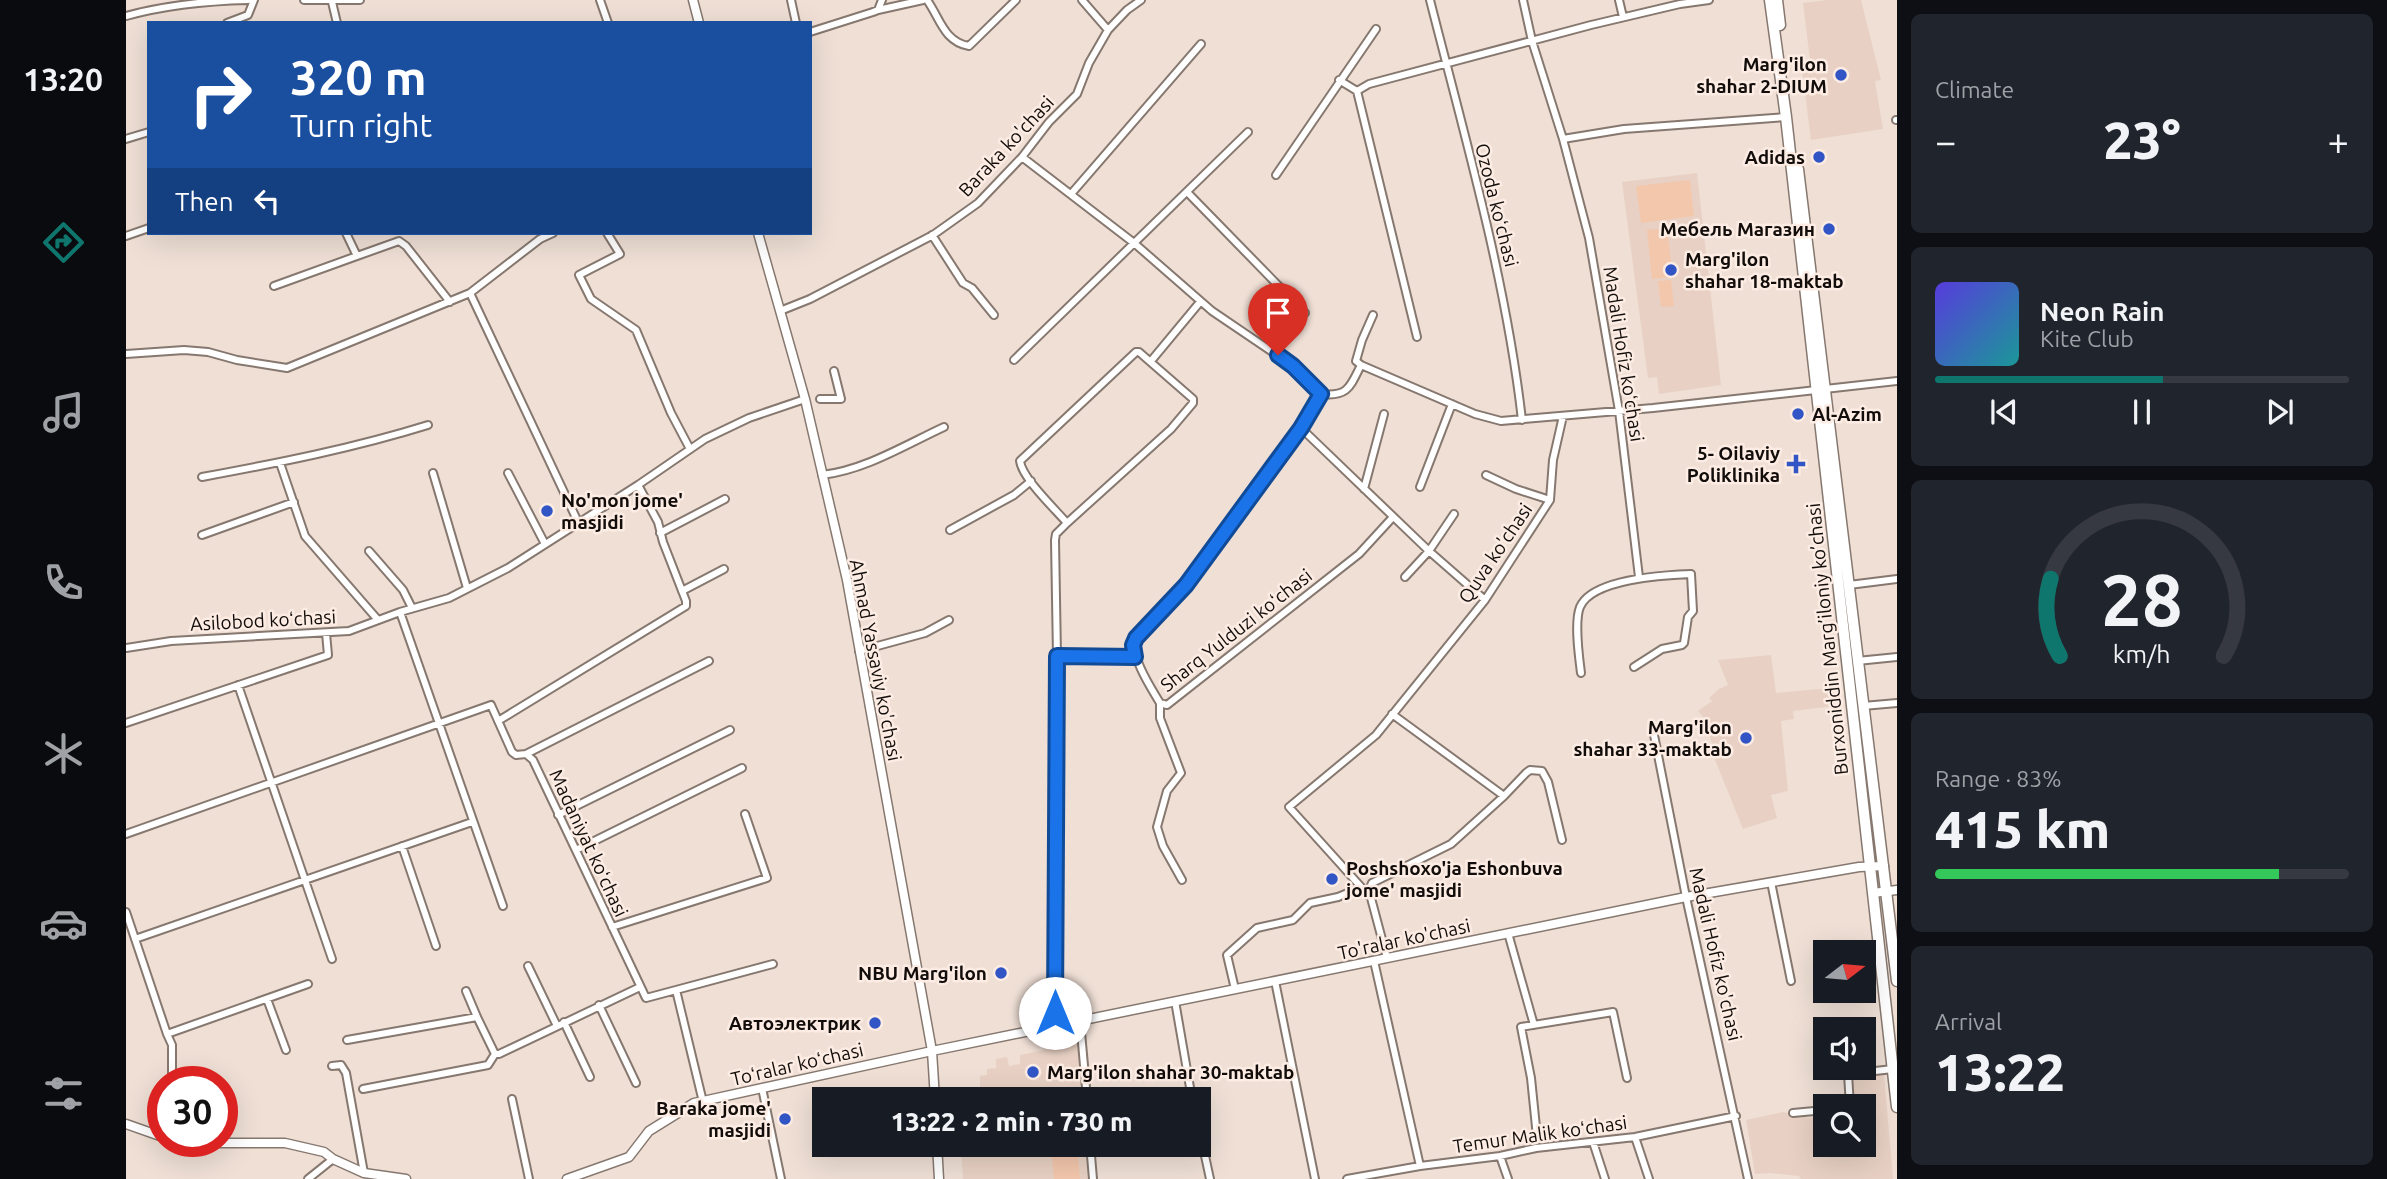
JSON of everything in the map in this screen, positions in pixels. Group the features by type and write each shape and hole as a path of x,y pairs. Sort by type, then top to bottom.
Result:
{"main road":[{"name":"Burxoniddin Marg’iloniy ko’chasi","path":"1770,0 1884,866 1892,891 1897,981"},
{"name":"Burxoniddin Marg’iloniy ko’chasi","path":"1777,0 1822,391 1897,1107"}],"street":[{"path":"126,16 168,3 248,0"},
{"path":"232,21 248,15 254,0"},
{"path":"304,0 360,0"},
{"path":"600,0 607,21"},
{"path":"693,0 698,21"},
{"path":"791,0 796,21"},
{"path":"878,10 882,0"},
{"path":"812,31 878,10 925,0 935,11 943,30 958,44 969,46 1016,0"},
{"path":"1082,0 1108,30"},
{"name":"Baraka ko'chasi","path":"780,311 810,299 932,235 978,203 1022,158 1049,122 1077,94 1089,63 1108,30 1141,0"},
{"name":"Ozoda koʻchasi","path":"1430,0 1503,298 1515,357 1522,420"},
{"name":"Madali Hofiz koʻchasi","path":"1523,0 1532,41 1563,139 1589,238 1619,411 1639,577"},
{"path":"1619,0 1623,17"},
{"path":"1357,91 1369,84 1623,17 1709,0"},
{"path":"332,2 337,21"},
{"path":"1276,175 1376,29"},
{"path":"1071,194 1201,44"},
{"path":"1339,80 1357,91 1417,337"},
{"path":"1563,139 1624,129 1786,117"},
{"path":"1014,360 1248,132"},
{"path":"126,139 147,133"},
{"path":"1022,158 1134,243 1200,302 1293,366 1321,394 1340,395 1348,390 1361,365"},
{"path":"1187,192 1305,313"},
{"path":"126,236 147,229"},
{"path":"347,235 357,256"},
{"path":"126,354 184,350 208,352 287,368 470,293 548,235"},
{"path":"608,235 620,254 579,275 594,302 636,330 690,449"},
{"name":"Ahmad Yassaviy ko'chasi","path":"759,235 805,399 847,580 932,1051 934,1087"},
{"path":"932,235 963,283 972,288 994,315"},
{"path":"274,286 399,241 450,302"},
{"path":"470,293 578,522"},
{"path":"1151,361 1200,302"},
{"path":"1373,315 1356,361 1489,419 1522,420 1619,411 1897,381"},
{"path":"1057,1025 1055,540 1056,534 1067,523 1171,429 1193,403 1193,399 1139,352 1021,458 1020,466 1067,523"},
{"path":"820,400 841,399 834,371"},
{"path":"1057,656 1135,657 1133,645 1136,638 1186,585 1301,428 1321,394"},
{"name":"Asilobod koʻchasi","path":"126,648 171,641 349,631 449,598 508,568 705,439 749,418 805,399"},
{"path":"1420,487 1452,404"},
{"path":"1364,489 1384,414"},
{"name":"Quva ko'chasi","path":"1360,888 1289,807 1377,735 1485,600 1550,500 1553,460 1563,416"},
{"path":"202,477 280,463 384,439 428,425"},
{"path":"822,475 838,473 877,458 944,427"},
{"path":"1301,428 1429,551 1485,600"},
{"path":"280,463 305,536 378,620"},
{"path":"433,472 467,588"},
{"path":"508,473 545,544"},
{"path":"1486,475 1516,489 1550,500"},
{"path":"950,530 1014,495 1031,481"},
{"path":"126,834 491,705 498,721 686,606 658,522 638,485"},
{"path":"660,533 725,499"},
{"path":"202,536 294,502"},
{"path":"1405,577 1429,551 1454,514"},
{"name":"Sharq Yulduzi koʻchasi","path":"1135,657 1160,703 1167,705 1359,554 1393,517"},
{"path":"369,551 403,590 412,608"},
{"path":"682,591 724,569"},
{"path":"1581,673 1577,633 1580,607 1591,595 1639,577 1691,574 1693,611 1688,617 1682,645 1662,649 1634,667"},
{"path":"1849,585 1897,579"},
{"path":"400,612 503,906"},
{"path":"859,651 925,632 949,620"},
{"path":"126,723 328,655 326,633"},
{"path":"1857,662 1897,657"},
{"path":"526,754 709,661"},
{"path":"238,685 332,959"},
{"path":"1160,703 1160,718 1181,773 1167,791 1157,827 1163,846 1182,880"},
{"path":"1863,706 1897,703"},
{"path":"1392,714 1504,796"},
{"name":"Madaniyat koʻchasi","path":"498,721 512,752 516,755 526,754 533,760 640,987"},
{"path":"558,815 730,730"},
{"name":"Madali Hofiz ko'chasi","path":"1654,735 1686,897 1748,1179"},
{"path":"576,850 742,768"},
{"path":"1367,895 1372,883 1459,838 1530,771 1542,771 1548,782 1562,840"},
{"path":"612,927 767,878 745,814"},
{"path":"135,939 472,822"},
{"path":"402,846 436,946"},
{"name":"To'ralar ko'chasi","path":"932,1051 1686,897 1858,867 1884,866"},
{"path":"1771,882 1791,981"},
{"path":"1235,989 1227,955 1243,939 1257,928 1293,920 1310,903 1338,897 1360,888 1374,903 1387,958"},
{"path":"1873,893 1892,891"},
{"path":"126,912 172,1045 172,1066"},
{"path":"1508,933 1534,1025"},
{"path":"1374,961 1420,1166"},
{"path":"363,1089 488,1065 495,1054 640,987 646,998 773,964"},
{"path":"528,966 590,1077"},
{"path":"1276,981 1315,1179"},
{"path":"167,1034 308,984"},
{"path":"466,990 495,1054"},
{"path":"676,990 703,1102"},
{"path":"267,999 286,1050"},
{"path":"1175,1001 1190,1087"},
{"path":"599,1005 636,1083"},
{"path":"1537,1137 1531,1078 1521,1027 1613,1012 1627,1078"},
{"path":"347,1040 477,1017"},
{"path":"1080,1021 1086,1087"},
{"name":"Toʻralar koʻchasi","path":"567,1179 629,1157 649,1131 694,1103 932,1051"},
{"path":"332,1066 341,1065 346,1073 364,1173"},
{"path":"1849,1094 1848,1074 1893,1069"},
{"path":"762,1088 781,1179"},
{"path":"512,1099 529,1179"},
{"path":"1793,1113 1813,1111"},
{"name":"Temur Malik koʻchasi","path":"1347,1179 1536,1148 1635,1137 1736,1116"},
{"path":"127,1126 147,1132"},
{"path":"1635,1137 1649,1179"},
{"path":"1593,1142 1605,1179"},
{"path":"238,1143 285,1143 324,1152 332,1159 364,1173 406,1179"},
{"path":"1500,1156 1508,1179"},
{"path":"938,1157 940,1179"},
{"path":"1091,1157 1093,1179"},
{"path":"1205,1157 1210,1179"},
{"path":"308,1179 332,1159"},
{"path":"1400,1170 1403,1179"}],"shaded area":[{"name":"Marg'ilon shahar 2-DIUM","path":"1861,0 1881,80 1875,81 1883,129 1811,140 1802,69 1811,68 1803,3"},
{"name":"Marg'ilon shahar 18-maktab","path":"1697,173 1721,385 1659,394 1657,377 1648,378 1622,182"},
{"path":"1690,180 1694,216 1641,223 1636,186"},
{"path":"1667,228 1673,277 1652,279 1647,230"},
{"path":"1671,280 1674,306 1661,307 1658,281"},
{"name":"Marg'ilon shahar 33-maktab","path":"1771,655 1776,693 1831,688 1834,706 1793,711 1794,719 1781,721 1788,791 1771,795 1777,818 1743,829 1709,745 1712,744 1704,718 1698,711 1712,701 1709,698 1719,689 1728,685 1718,660"},
{"name":"Marg'ilon shahar 30-maktab","path":"1077,1043 1081,1087 980,1087 980,1076 987,1075 987,1069 996,1068 996,1059 1007,1057 1009,1066 1020,1064 1020,1055"},
{"path":"1884,1074 1893,1179 1801,1179 1799,1176 1755,1174 1746,1120 1783,1112 1813,1118 1813,1157 1876,1157 1876,1094 1852,1094 1850,1080 1876,1080 1876,1075"},
{"path":"962,1157 1086,1157 1088,1179 963,1179"},
{"path":"1052,1157 1078,1157 1080,1179 1054,1179"}],"place":[{"name":"Marg'ilon shahar 2-DIUM","path":"1841,75"},
{"name":"Adidas","path":"1819,157"},
{"name":"Мебель Магазин","path":"1829,229"},
{"name":"Marg'ilon shahar 18-maktab","path":"1671,270"},
{"name":"Al-Azim","path":"1798,414"},
{"name":"5- Oilaviy Poliklinika","path":"1796,464"},
{"name":"No'mon jome' masjidi","path":"547,511"},
{"name":"Marg'ilon shahar 33-maktab","path":"1746,738"},
{"name":"Poshshoxo'ja Eshonbuva jome' masjidi","path":"1332,879"},
{"name":"NBU Marg'ilon","path":"1001,973"},
{"name":"Автоэлектрик","path":"875,1023"},
{"name":"Marg'ilon shahar 30-maktab","path":"1033,1072"},
{"name":"Baraka jome' masjidi","path":"785,1119"}],"route":[{"path":"1055,1013 1057,656 1135,657 1133,645 1136,638 1186,585 1301,428 1321,394 1278,355"}]}
